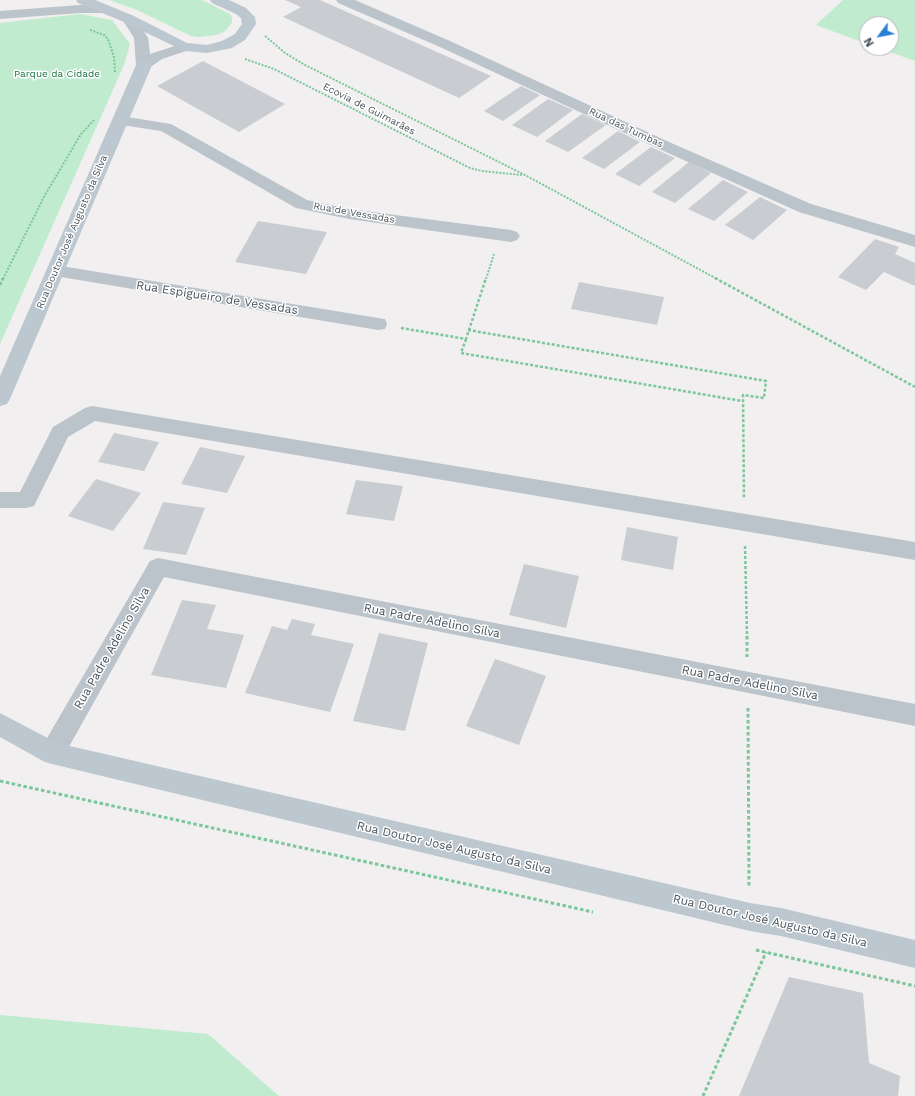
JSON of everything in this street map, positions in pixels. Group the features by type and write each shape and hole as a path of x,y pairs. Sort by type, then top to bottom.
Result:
{"street":[{"path":"6,14 33,3 36,0"},
{"path":"83,0 129,18 184,47 207,49 227,45 240,37 249,24 248,17 241,11 217,0"},
{"name":"Rua das Tumbas","path":"343,0 445,44 663,145 805,208 915,241"},
{"path":"6,14 104,9"},
{"path":"129,18 141,38 144,65 157,56 184,47"},
{"name":"Rua Doutor José Augusto da Silva","path":"0,399 87,194 121,121 144,65"},
{"name":"Rua de Vessadas","path":"121,121 165,127 302,204 349,214 506,235"},
{"name":"Rua Espigueiro de Vessadas","path":"55,271 378,324"},
{"path":"0,500 26,500 60,432 92,413 915,551"},
{"name":"Rua Padre Adelino Silva","path":"52,753 158,567 915,715"},
{"name":"Rua Doutor José Augusto da Silva","path":"0,724 52,753 750,917 781,922 915,954"}],"path":[{"path":"248,17 272,43 296,60 525,175 915,388"},
{"path":"86,29 104,35 108,39 114,57 115,72"},
{"name":"Ecovia de Guimarães","path":"207,49 270,67 470,168 482,171 525,175"},
{"path":"0,285 45,195 81,134 95,120"},
{"path":"506,235 468,330 461,353 742,401"},
{"path":"378,324 466,339"},
{"path":"468,330 766,381 764,398 743,395 742,406"},
{"path":"0,781 599,913"},
{"path":"751,948 915,986"},
{"path":"703,1096 766,952"}],"green space":[{"path":"109,0 202,0 230,14 232,23 224,32 216,35 199,37 191,36 137,10"},
{"path":"843,0 915,0 915,61 899,55 899,16 859,16 859,41 816,25"},
{"name":"Parque da Cidade","path":"80,14 112,20 130,44 124,65 0,344 0,23"},
{"path":"0,1015 208,1034 279,1096 0,1096"}],"building":[{"path":"285,0 320,0 491,76 459,98 283,17 301,7"},
{"path":"203,61 285,104 239,132 157,86"},
{"path":"521,86 540,95 503,121 484,111"},
{"path":"548,99 573,110 537,137 512,125"},
{"path":"582,114 606,125 568,152 545,141"},
{"path":"618,131 640,142 604,169 582,158"},
{"path":"651,147 675,158 639,186 615,174"},
{"path":"689,162 711,173 675,203 652,192"},
{"path":"723,180 748,192 714,221 688,209"},
{"path":"760,197 787,210 753,240 725,225"},
{"path":"258,221 327,232 306,274 235,262"},
{"path":"875,239 899,247 895,254 915,263 915,286 884,272 866,290 838,277"},
{"path":"579,282 664,297 657,325 571,309"},
{"path":"114,433 159,442 144,471 98,462"},
{"path":"200,447 245,456 227,493 181,484"},
{"path":"96,479 141,493 113,531 68,516"},
{"path":"356,480 403,486 394,521 346,514"},
{"path":"163,502 205,508 186,555 143,549"},
{"path":"627,527 678,537 673,570 621,560"},
{"path":"524,564 579,576 566,628 509,615"},
{"path":"182,600 216,605 207,629 244,635 226,688 151,675"},
{"path":"292,619 315,624 311,635 354,644 330,712 245,693 272,626 287,630"},
{"path":"379,633 428,643 405,731 353,721"},
{"path":"495,659 546,676 519,745 466,726"},
{"path":"789,977 863,993 869,1063 900,1076 898,1096 739,1096"}]}
